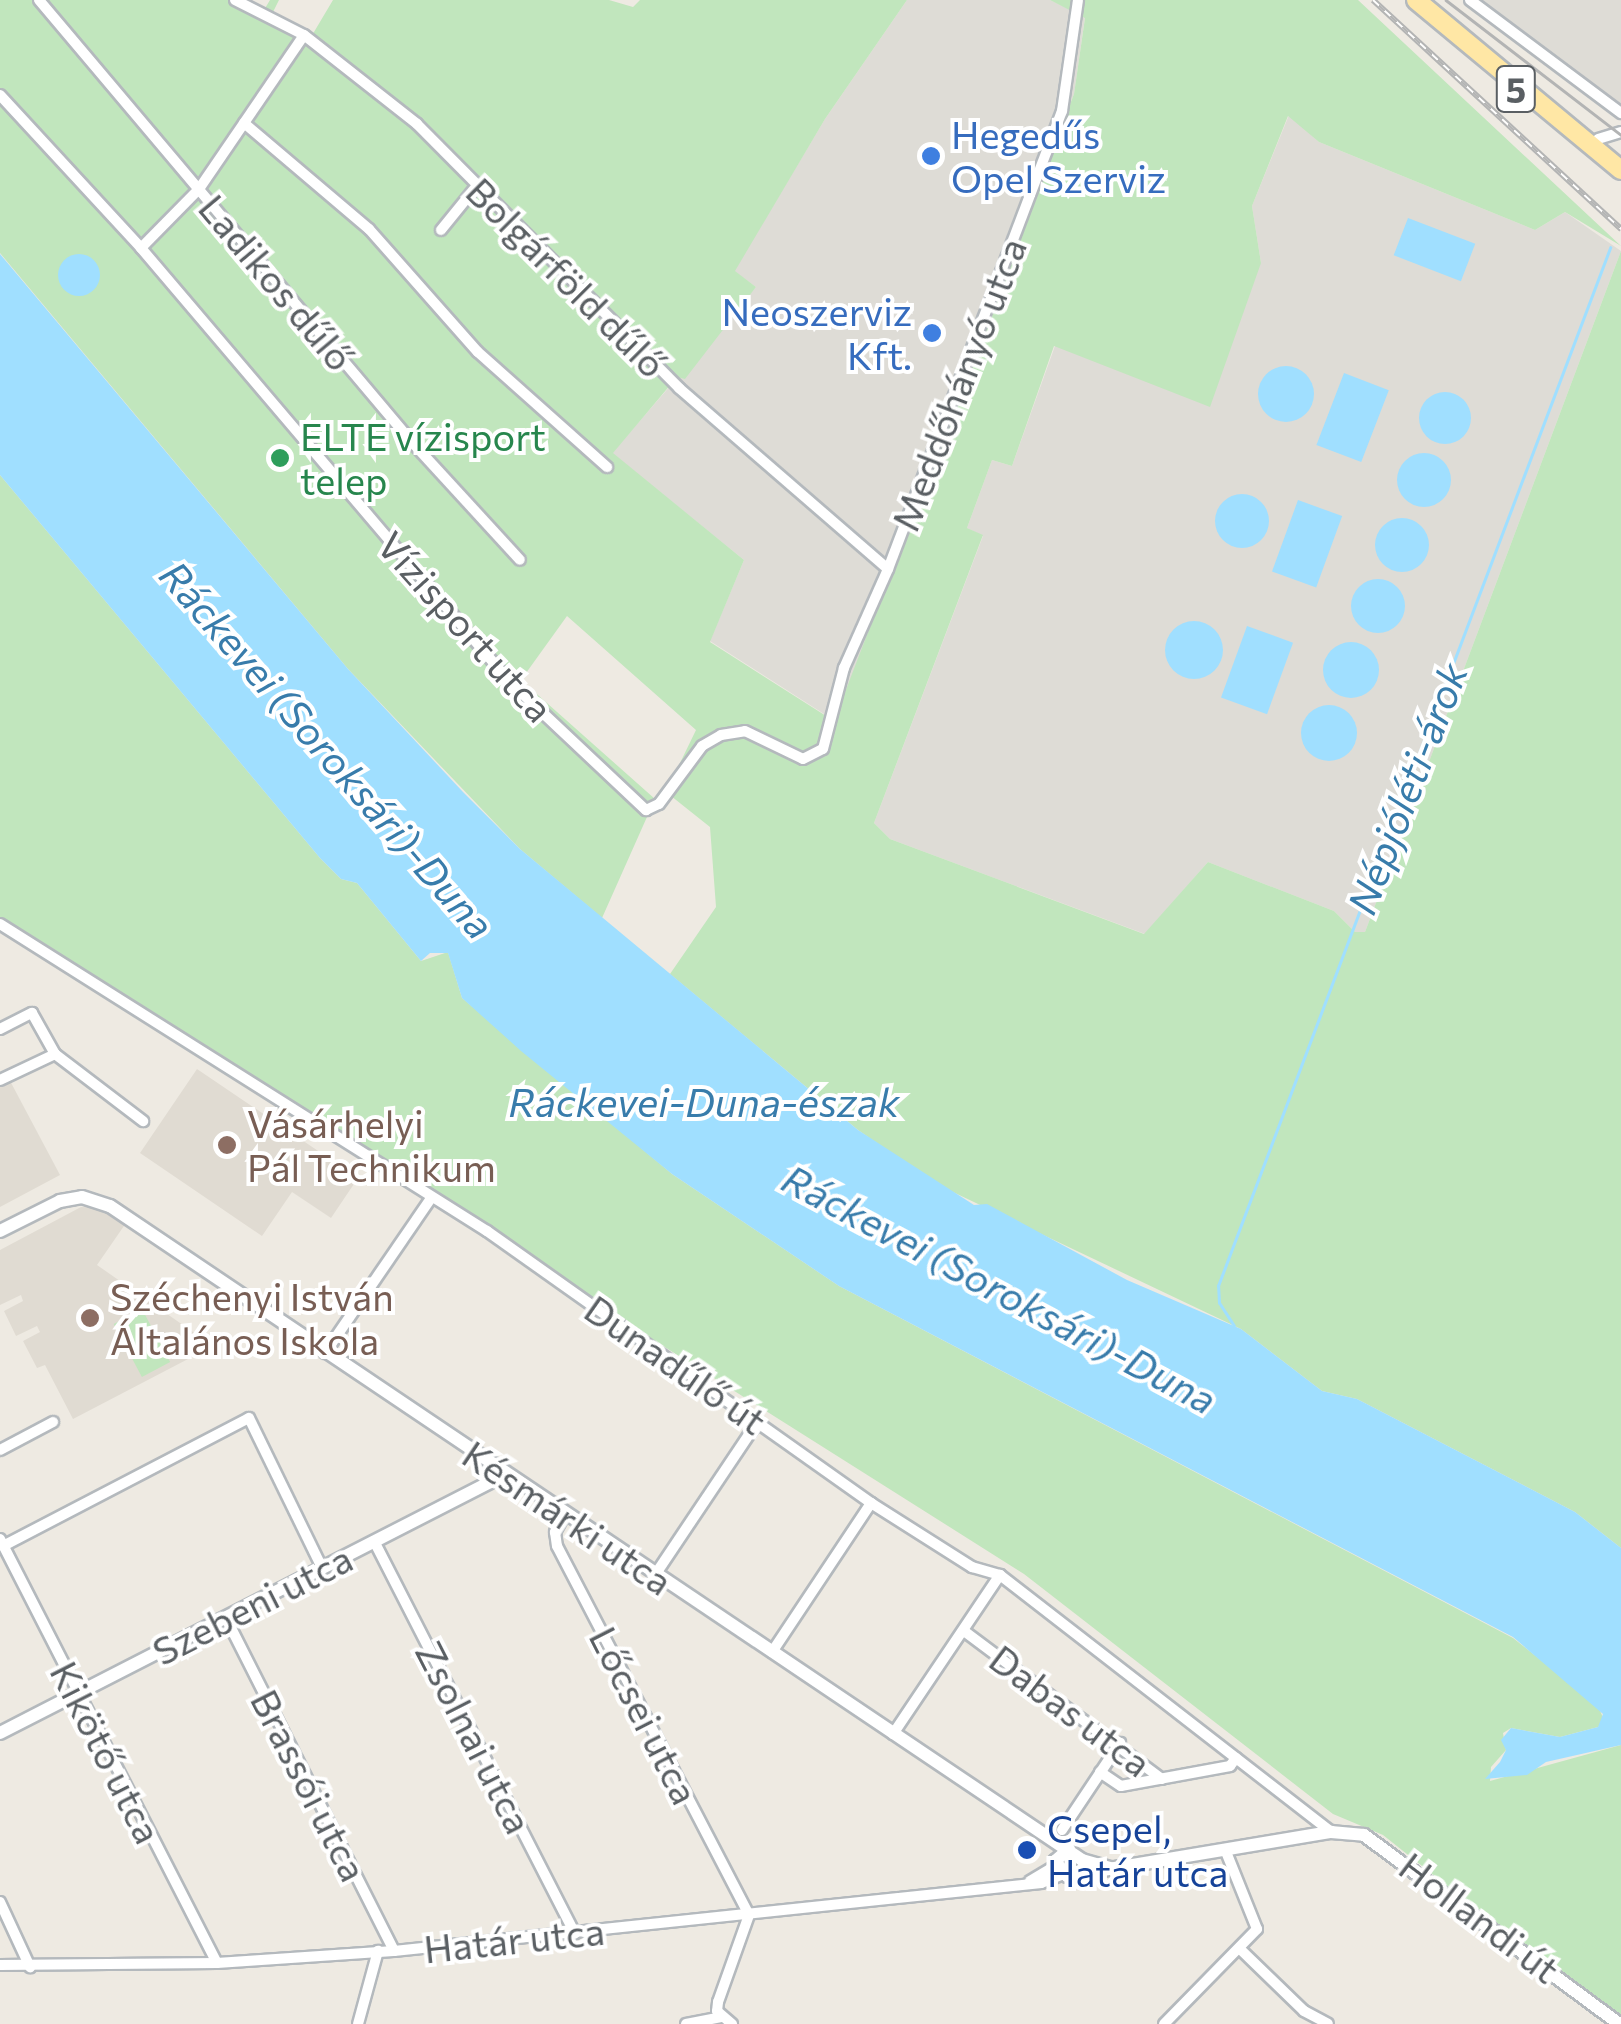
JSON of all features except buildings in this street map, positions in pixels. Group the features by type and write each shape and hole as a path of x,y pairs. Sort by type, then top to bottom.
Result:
{"main road":[{"name":"5","path":"1416,0 1621,170"},
{"name":"5","path":"1430,0 1621,156"}],"street":[{"name":"Ladikos dűlő","path":"38,0 410,442 520,560"},
{"name":"Bolgárföld dűlő","path":"235,0 304,36 417,124 687,396 888,569"},
{"name":"Meddőhányó utca","path":"814,758 823,749 844,668 888,569 1062,111 1078,0"},
{"path":"1470,0 1621,114"},
{"path":"141,248 199,189 304,36"},
{"name":"Vízisport utca","path":"0,94 141,248 448,614 510,682 646,810 659,804 702,746 722,734 745,731 814,758"},
{"path":"244,123 369,229 478,352 607,468"},
{"path":"1598,139 1621,132"},
{"path":"441,230 476,187"},
{"name":"Dunadűlő út","path":"0,924 431,1198 872,1503 960,1560 1000,1576 1331,1832"},
{"path":"0,1029 32,1012 55,1054 142,1121"},
{"path":"0,1080 55,1054"},
{"path":"325,1353 431,1198"},
{"name":"Késmárki utca","path":"0,1231 60,1201 90,1199 1069,1849 1080,1867"},
{"path":"2,1542 249,1418 322,1568"},
{"path":"656,1574 758,1421"},
{"path":"0,1450 53,1422"},
{"name":"Szebeni utca","path":"0,1733 504,1475"},
{"path":"772,1652 872,1503"},
{"name":"Lőcsei utca","path":"565,1514 555,1532 558,1546 749,1915"},
{"name":"Kikötő utca","path":"2,1542 217,1963"},
{"name":"Zsolnai utca","path":"374,1542 575,1933"},
{"path":"893,1734 1000,1576"},
{"name":"Brassói utca","path":"226,1618 394,1951"},
{"name":"Dabas utca","path":"964,1631 1120,1743 1162,1779 1230,1766 1236,1758"},
{"path":"1062,1830 1120,1743"},
{"path":"1100,1772 1121,1786 1162,1779"},
{"path":"1057,1866 1113,1869 1331,1832"},
{"name":"Hollandi út","path":"1331,1832 1382,1844 1619,2024"},
{"path":"1046,1835 1057,1866"},
{"path":"1057,1866 1069,1849"},
{"path":"1164,2024 1240,1948 1258,1922 1226,1852"},
{"name":"Határ utca","path":"0,1966 217,1963 394,1951 1026,1884 1057,1866"},
{"path":"0,1902 30,1967"},
{"path":"686,2024 727,2020 718,2002 749,1915"},
{"path":"1240,1948 1304,2010 1328,2024"},
{"path":"358,2024 378,1951"}],"shaded area":[{"path":"907,0 1050,0 1085,17 1074,94 835,721 710,641 744,560 612,453 756,287 734,271 825,119"},
{"path":"1480,0 1621,0 1621,106"},
{"path":"1289,115 1319,142 1535,230 1565,212 1621,251 1365,932 1355,932 1334,911 1208,862 1145,934 890,839 874,823 983,536 967,528 992,460 1012,466 1055,346 1261,263 1252,206"},
{"name":"Vásárhelyi Pál Technikum","path":"197,1069 358,1178 331,1218 292,1192 262,1236 140,1153"},
{"path":"9,1079 60,1175 0,1207 0,1084"},
{"name":"Széchenyi István Általános Iskola","path":"81,1207 105,1208 126,1223 97,1265 213,1346 73,1419 45,1365 37,1368 23,1341 40,1332 37,1326 16,1336 4,1311 23,1301 21,1295 0,1305 0,1250"}],"green space":[{"path":"0,0 245,0 264,10 270,0 279,0 272,14 311,37 333,0 609,0 633,7 640,0 907,0 825,119 735,271 756,287 685,379 677,377 613,453 744,560 710,642 834,721 1074,94 1085,18 1050,0 1358,0 1621,246 1565,212 1535,230 1319,142 1288,116 1252,206 1261,263 1210,407 1054,346 1012,466 992,460 967,528 983,535 874,823 890,839 1144,934 1208,862 1334,911 1355,932 1365,932 1621,251 1621,1548 1575,1512 1357,1399 1322,1391 1241,1329 934,1183 858,1130 670,974 716,907 710,827 666,792 696,730 567,616 521,680 655,799 602,918 520,849 348,669 0,253"},
{"path":"0,475 320,858 341,879 357,883 421,961 448,952 462,998 672,1174 839,1286 1513,1638 1597,1704 1605,1722 1598,1727 1560,1737 1511,1728 1503,1733 1506,1750 1491,1767 1490,1781 1621,1745 1621,2024 1383,1835 1333,1814 1024,1574 0,927"},
{"path":"142,1309 170,1362 142,1377 114,1324"}],"water":[{"path":"1408,218 1475,244 1461,281 1394,255"},
{"name":"Ráckevei-Duna-észak","path":"0,254 348,669 463,792 520,849 858,1130 974,1205 987,1204 1127,1280 1241,1329 1322,1391 1357,1399 1575,1512 1621,1548 1621,1745 1546,1762 1527,1775 1485,1779 1500,1762 1506,1750 1501,1740 1511,1728 1560,1737 1598,1727 1603,1714 1513,1637 839,1286 672,1174 521,1051 462,998 448,953 430,953 421,961 357,883 341,879 320,858 0,475"},
{"path":"79,254 94,260 100,275 94,290 79,296 64,290 58,275 64,260"},
{"path":"1286,366 1306,374 1314,394 1306,414 1286,422 1266,414 1258,394 1266,374"},
{"path":"1344,373 1389,390 1361,462 1316,445"},
{"path":"1445,392 1463,400 1471,418 1463,436 1445,444 1427,436 1419,418 1427,400"},
{"path":"1424,453 1443,461 1451,480 1443,499 1424,507 1405,499 1397,480 1405,461"},
{"path":"1242,494 1261,502 1269,521 1261,540 1242,548 1223,540 1215,521 1223,502"},
{"path":"1298,500 1342,516 1316,587 1272,571"},
{"path":"1402,518 1421,526 1429,545 1421,564 1402,572 1383,564 1375,545 1383,526"},
{"path":"1378,579 1397,587 1405,606 1397,625 1378,633 1359,625 1351,606 1359,587"},
{"path":"1194,621 1215,629 1223,650 1215,671 1194,679 1173,671 1165,650 1173,629"},
{"path":"1247,626 1293,643 1267,714 1221,697"},
{"path":"1351,642 1371,650 1379,670 1371,690 1351,698 1331,690 1323,670 1331,650"},
{"path":"1329,705 1349,713 1357,733 1349,753 1329,761 1309,753 1301,733 1309,713"}],"waterway":[{"name":"Népjóléti-árok","path":"1234,1326 1219,1303 1218,1286 1610,248"}],"tram line":[{"path":"1446,0 1621,135"}],"railway":[{"path":"1373,0 1621,229"}],"place":[{"name":"Hegedűs Opel Szerviz","path":"931,156"},
{"name":"Neoszerviz Kft.","path":"932,333"},
{"name":"ELTE vízisport telep","path":"280,458"},
{"name":"Vásárhelyi Pál Technikum","path":"227,1145"},
{"name":"Széchenyi István Általános Iskola","path":"90,1318"},
{"name":"Csepel, Határ utca","path":"1027,1850"}],"water label":[{"name":"Ráckevei (Soroksári)-Duna","path":"328,749"},
{"name":"Ráckevei (Soroksári)-Duna","path":"1000,1288"}]}
